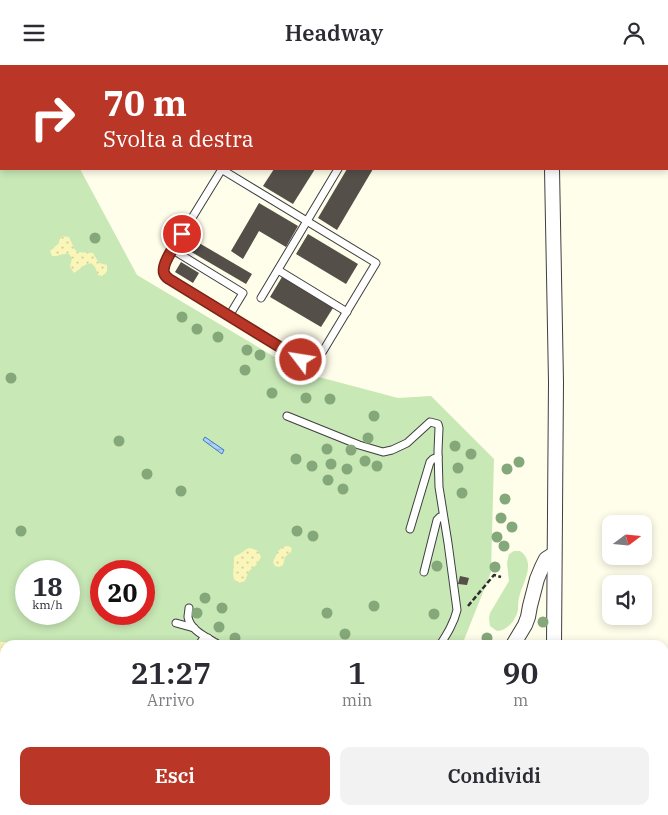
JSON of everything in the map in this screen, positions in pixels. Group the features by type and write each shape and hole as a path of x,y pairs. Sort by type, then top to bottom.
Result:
{"street":[{"path":"552,170 556,382 554,640"},
{"path":"516,640 528,617 532,597 542,567 546,559 554,554"}],"lane":[{"path":"221,170 165,262 165,276 301,360 313,361 320,355 376,263 224,170"},
{"path":"261,298 337,170"},
{"path":"173,250 243,293 229,316"},
{"path":"278,270 347,311"},
{"path":"287,416 359,445 383,451 392,451 399,448 430,422 438,425 439,487 457,610 452,625 443,640"},
{"path":"410,529 430,462 438,457"},
{"path":"424,572 437,520 443,517"},
{"path":"189,608 188,616 194,628 211,640"},
{"path":"176,623 194,628"},
{"path":"202,640 208,638"}],"path":[{"path":"457,610 466,609 494,575 501,577"}],"green space":[{"path":"0,170 81,170 137,275 300,372 398,398 431,396 494,459 491,572 464,640 0,640"},
{"path":"514,551 520,551 525,555 528,572 519,596 518,610 515,617 508,627 497,631 490,626 490,613 509,581 507,563 509,554"}],"sand":[{"path":"62,236 69,237 77,252 93,253 99,263 107,265 107,272 102,276 98,275 91,263 74,273 70,267 72,258 69,254 52,256 50,251 58,244"},
{"path":"288,546 292,548 291,552 285,557 283,565 275,566 273,562 278,551"},
{"path":"251,548 258,551 261,557 257,564 249,571 245,581 239,583 233,578 234,557"}],"water":[{"path":"205,437 224,450 222,454 203,440"}],"building":[{"path":"273,170 314,170 293,204 263,186"},
{"path":"346,170 372,170 337,230 318,218"},
{"path":"259,203 298,226 286,247 259,231 243,259 231,251"},
{"path":"308,234 358,264 346,284 296,254"},
{"path":"194,240 252,274 246,284 188,250"},
{"path":"181,262 199,273 193,283 175,272"},
{"path":"282,277 333,308 321,327 270,297"},
{"path":"460,576 469,578 467,585 458,584"}],"route":[{"path":"182,234 165,262 165,276 301,360"}]}
